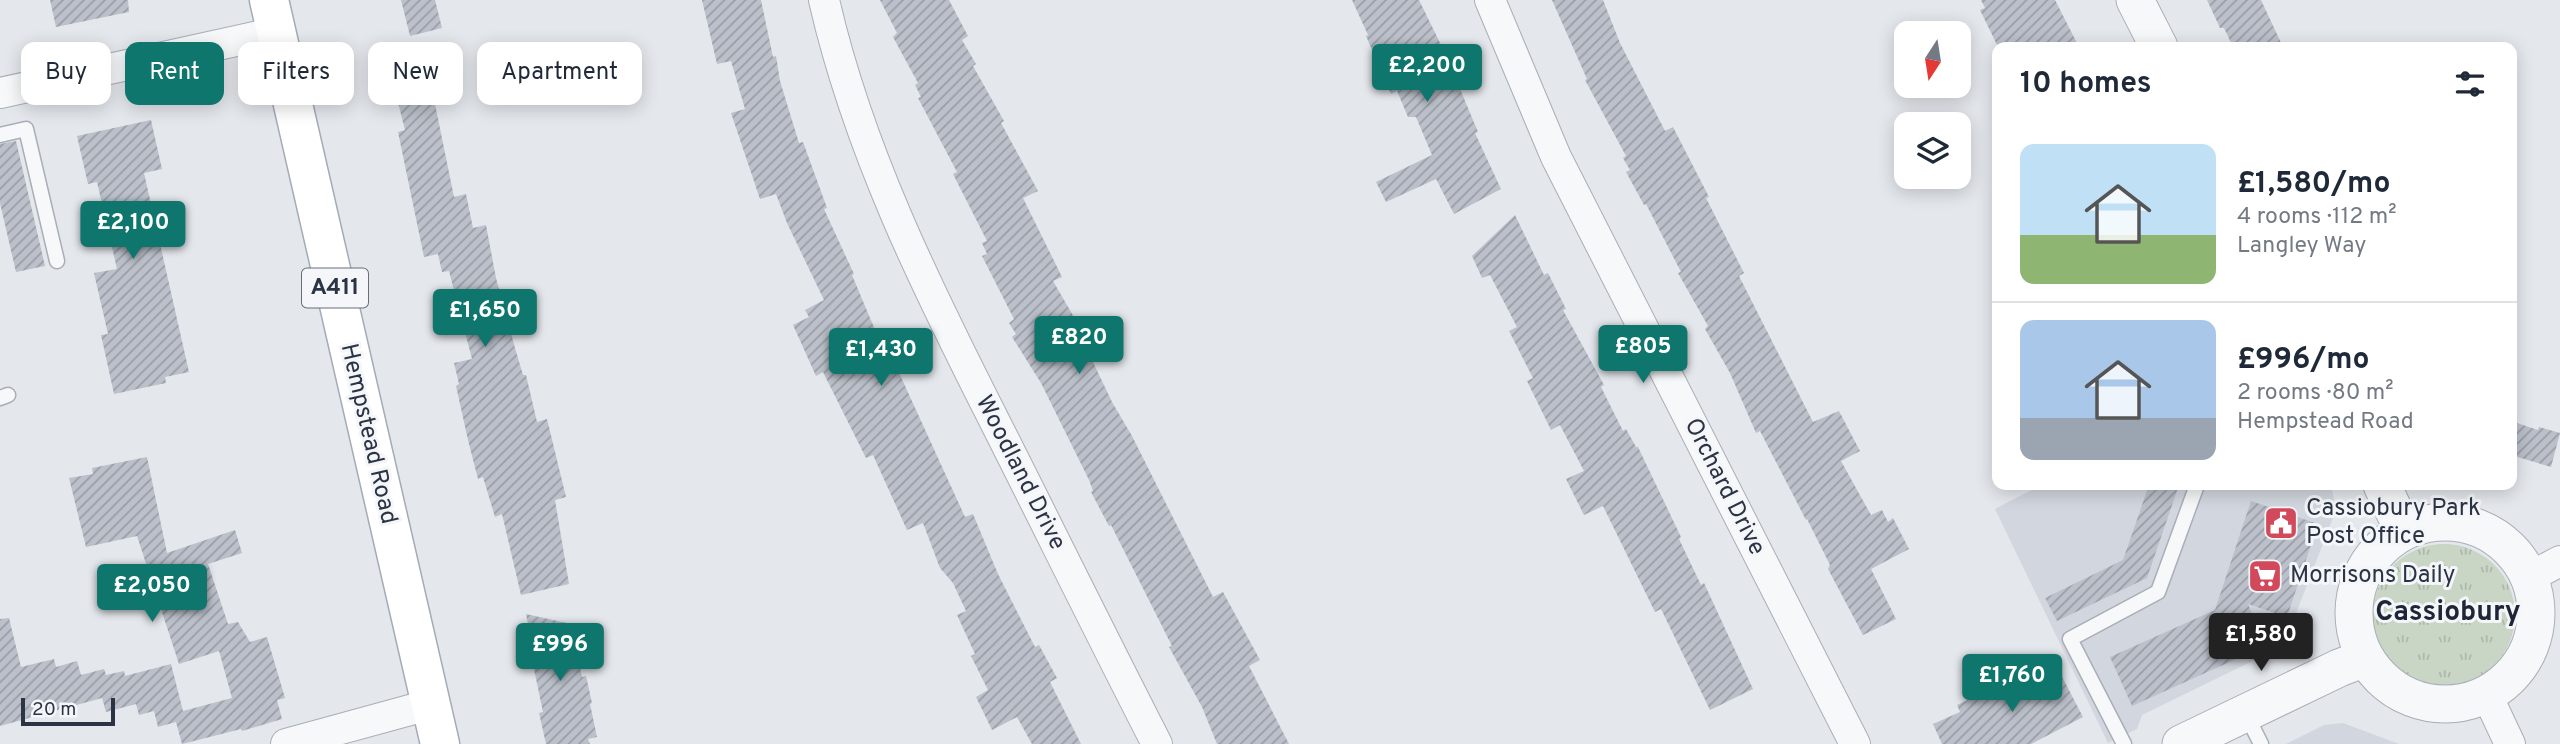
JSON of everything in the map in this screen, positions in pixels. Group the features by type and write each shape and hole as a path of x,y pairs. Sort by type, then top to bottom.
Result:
{"main road":[{"name":"Hempstead Road","path":"273,16 440,744"}],"street":[{"name":"Woodland Drive","path":"824,0 844,78 894,212 946,326 1157,744"},
{"name":"Orchard Drive","path":"1490,0 1556,158 1855,744"},
{"path":"2134,0 2156,42"},
{"path":"0,93 273,16"},
{"path":"2384,490 2403,530"},
{"path":"2432,522 2462,522 2491,532 2514,551 2545,569 2537,604 2535,631 2526,657 2509,679 2487,695 2460,703 2432,704 2405,696 2382,680 2365,658 2354,630 2356,591 2362,572 2379,548 2403,530 2432,522"},
{"path":"2181,744 2253,728 2339,668 2365,658"},
{"path":"2487,695 2510,744"},
{"path":"286,744 432,704"}],"lane":[{"path":"0,135 26,129 57,261"},
{"path":"2124,744 2070,639 2158,592 2195,490"}],"shaded area":[{"path":"2031,490 2332,490 2336,510 2288,634 2279,648 2142,715 2137,729 2108,743 1995,509"},
{"path":"2343,723 2399,744 2286,744 2324,725"}],"green space":[{"path":"2444,544 2471,549 2494,565 2510,588 2515,615 2510,642 2494,665 2471,681 2444,686 2417,681 2394,665 2378,642 2373,615 2378,588 2394,565 2417,549"}],"building":[{"path":"50,0 128,0 129,12 56,27"},
{"path":"401,0 435,0 442,28 410,36"},
{"path":"702,0 761,0 773,57 776,56 780,81 799,143 803,142 827,208 824,209 854,274 852,275 870,318 891,366 895,364 965,517 973,514 998,574 1035,647 1039,645 1057,678 1050,682 1081,744 1032,744 1017,717 992,730 976,697 988,690 971,656 975,654 957,615 966,611 953,583 940,568 923,523 907,530 873,455 866,458 823,372 816,376 793,325 809,317 805,310 824,300 776,194 760,199 731,113 745,109 731,61 717,64"},
{"path":"880,0 949,0 968,36 962,40 976,64 973,66 1004,121 1001,123 1038,191 1023,198 1062,277 1053,281 1096,355 1091,358 1112,402 1132,436 1213,597 1223,592 1260,660 1249,666 1289,744 1217,744 1202,707 1169,647 1172,646 1111,525 1109,526 1091,492 1093,491 1089,480 1041,383 1012,337 1016,334 1009,323 1014,319 982,256 987,254 982,243 987,241 953,174 957,172 918,98 921,97 915,85 918,83 893,37 897,33"},
{"path":"1352,0 1419,0 1445,53 1478,132 1475,133 1501,189 1454,214 1436,179 1386,202 1376,182 1432,155 1416,117 1408,117 1397,91 1391,94"},
{"path":"1552,0 1603,0 1620,43 1665,131 1673,127 1709,197 1706,198 1744,273 1739,276 1813,422 1839,411 1860,451 1841,461 1871,515 1882,510 1888,522 1893,518 1909,549 1871,569 1896,619 1863,635 1828,569 1830,565 1807,519 1760,431 1756,433 1730,373 1705,329 1708,326 1678,273 1681,272 1646,204 1644,205 1626,172 1630,170 1623,158 1626,156 1585,80 1587,79"},
{"path":"1981,0 2055,0 2076,42 1996,42 1980,10 1985,8"},
{"path":"2207,0 2261,0 2281,42 2231,42 2224,28 2220,28"},
{"path":"399,105 435,105 454,197 466,194 473,228 486,225 496,278 515,348 523,375 526,375 537,422 547,419 566,497 555,500 569,584 521,595 502,514 495,517 483,477 478,479 456,386 459,384 454,363 472,359 449,271 442,272 438,254 424,257 398,132 405,130"},
{"path":"151,120 162,169 144,173 189,372 165,377 166,383 114,394 101,335 108,334 94,273 117,269 97,182 88,184 77,136"},
{"path":"16,141 45,266 16,272 0,203 0,144"},
{"path":"1515,215 1544,275 1548,273 1566,309 1563,310 1604,385 1601,387 1623,431 1626,429 1638,447 1681,537 1679,539 1701,585 1704,583 1753,689 1710,710 1661,609 1655,612 1603,506 1584,515 1566,479 1584,471 1560,425 1551,430 1527,381 1533,378 1509,331 1517,327 1490,275 1482,278 1472,256"},
{"path":"2517,423 2560,433 2551,467 2517,457"},
{"path":"147,457 167,553 235,530 242,553 208,564 228,624 238,622 250,642 267,637 285,698 277,700 282,719 182,744 176,722 158,727 154,711 139,715 136,704 106,712 102,698 0,726 0,619 9,618 21,667 54,659 56,667 77,661 81,675 104,669 106,675 124,671 125,676 171,664 183,711 232,698 219,651 179,664 137,536 86,547 69,478 93,474 92,468"},
{"path":"2147,490 2177,490 2147,578 2057,621 2045,598 2123,560"},
{"path":"2251,501 2318,524 2287,617 2248,604 2265,646 2132,706 2110,657 2215,610"},
{"path":"526,614 571,624 582,677 586,676 592,703 590,704 597,737 588,739 590,744 546,744 539,713 543,712 528,641 531,640"},
{"path":"2058,669 2083,717 2031,744 1942,744 1933,724 1960,712 1957,705 2007,681 2013,693"}],"place":[{"name":"Cassiobury Park Post Office","path":"2281,523"},
{"name":"Morrisons Daily","path":"2265,576"}],"district":[{"name":"Cassiobury","path":"2448,613"}]}
